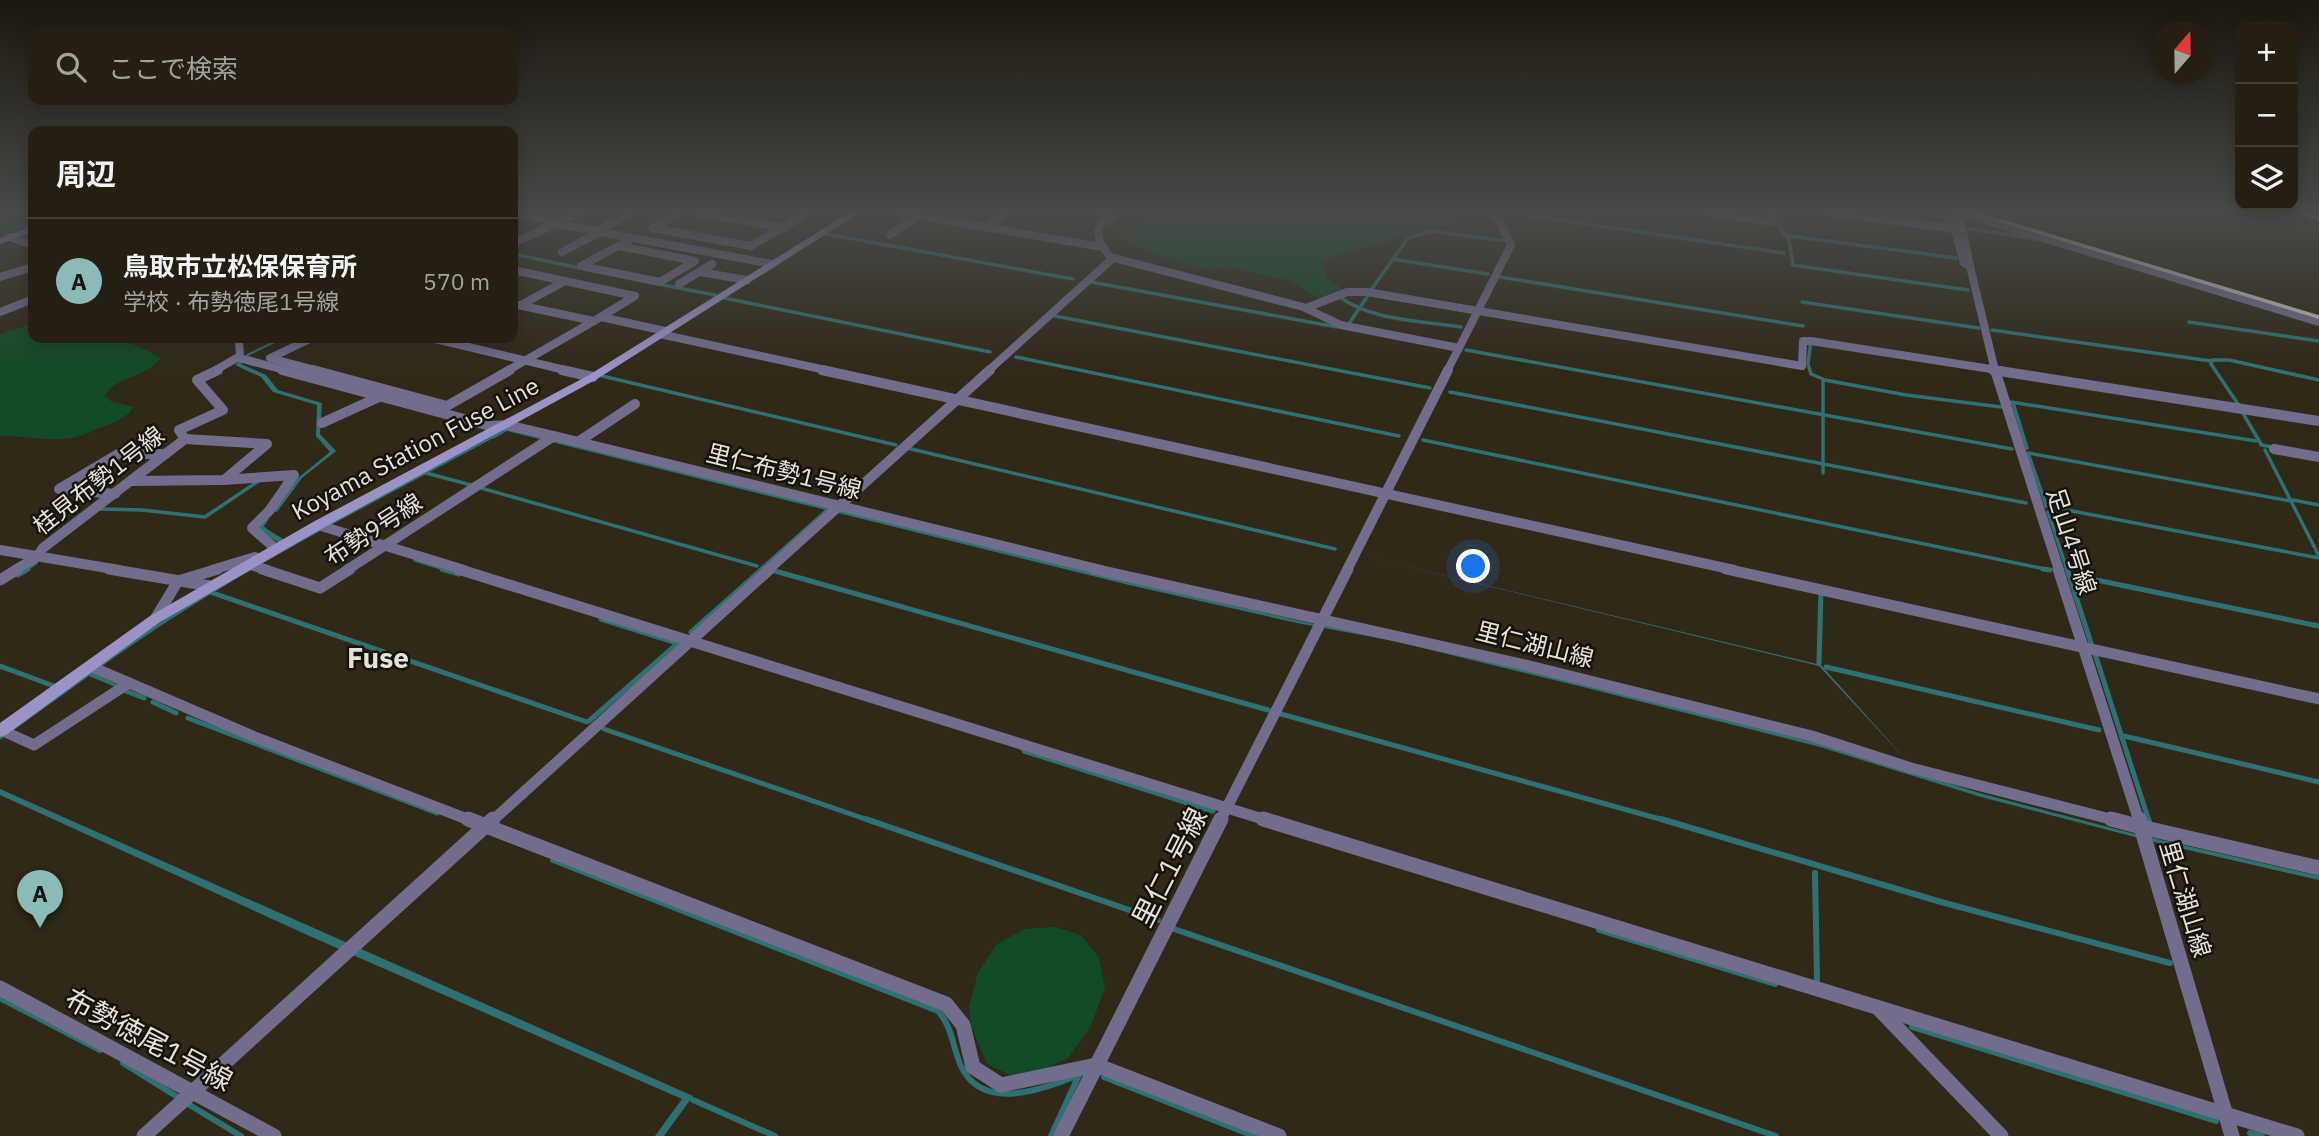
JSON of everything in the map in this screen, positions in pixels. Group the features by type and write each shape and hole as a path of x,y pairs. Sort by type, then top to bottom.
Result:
{"main road":[{"name":"Koyama Station Fuse Line","path":"1,731 155,619 318,525 593,377 770,265"}],"street":[{"path":"583,265 581,266 660,282 688,265"},
{"path":"679,284 710,265"},
{"path":"144,1136 688,640 1105,265"},
{"path":"1140,265 1306,308 1341,325 1459,348"},
{"path":"1320,621 1501,265"},
{"path":"2130,265 2319,322"},
{"name":"足山4号線","path":"1970,266 1995,370 2141,827"},
{"path":"0,277 28,269"},
{"path":"302,343 270,358 447,406 635,296 518,271"},
{"path":"700,272 747,280"},
{"path":"518,304 565,281"},
{"path":"1306,308 1347,292 1367,292 1802,366 1803,341 1811,341 2319,421"},
{"path":"0,312 28,301"},
{"path":"518,304 663,332 955,400 2319,699"},
{"path":"598,319 620,327"},
{"path":"239,343 239,358"},
{"path":"451,343 593,377"},
{"name":"里仁布勢1号線","path":"239,358 490,426 508,425 1320,621"},
{"name":"桂見布勢1号線","path":"0,580 37,556 43,548 185,439 179,430 223,410 197,380 239,358"},
{"path":"322,423 391,391"},
{"path":"578,442 635,404"},
{"name":"布勢9号線","path":"248,564 320,588 554,436"},
{"path":"185,439 267,444 224,480"},
{"path":"2274,449 2319,457"},
{"path":"115,494 59,489 118,454 166,454"},
{"path":"131,481 224,480 294,475 269,511 252,528 272,551 178,581 155,619"},
{"path":"318,525 1226,808 2297,1136"},
{"path":"0,550 210,586"},
{"name":"里仁1号線","path":"1061,1136 1320,621"},
{"name":"里仁湖山線","path":"1320,621 1389,632 1812,736 1911,768 2141,827 2232,1136"},
{"path":"92,667 188,710 946,1004 963,1025 973,1067 1000,1085 1096,1065 1279,1136"},
{"path":"1,731 34,745 129,683"},
{"path":"2141,827 2319,868"},
{"name":"布勢徳尾1号線","path":"0,988 274,1136"},
{"path":"1879,1009 2001,1136"}],"green space":[{"path":"1190,265 1324,265 1326,277 1345,291 1322,301 1291,281 1225,266 1214,270"},
{"path":"28,326 28,343 129,343 161,358 155,365 117,384 105,396 112,402 134,407 116,421 71,438 0,436 0,334"},
{"path":"1055,927 1081,935 1099,958 1105,988 1090,1028 1068,1058 1043,1070 1010,1075 987,1064 971,1026 969,1006 978,972 996,945 1024,929"}],"water":[{"path":"275,343 248,356 498,424 1137,583 1309,623 1401,639 1822,744 1983,794 2131,833 2319,876 2319,880 2158,843 1981,797 1820,747 1583,687 1394,641 1297,623 1129,585 507,431 494,425 248,358 241,364 266,375 278,390 322,403 320,434 336,451 302,478 277,512 272,511 298,478 330,452 316,436 317,405 273,392 261,377 235,365 247,354"},
{"path":"496,434 499,435 241,576 141,639 93,673 121,686 118,688 89,676 0,740 0,736 170,615 284,547 259,529 258,526 264,519 269,519 264,526 267,529 291,544"},
{"path":"1359,555 1821,665 1909,763 1819,666"},
{"path":"0,789 693,1096 664,1136 655,1136 682,1099 314,938 0,795"}],"waterway":[{"path":"566,265 580,268"},
{"path":"996,265 1073,279"},
{"path":"1374,291 1371,290 1389,265"},
{"path":"1430,265 1488,274"},
{"path":"1792,265 1968,290"},
{"path":"1500,277 1803,326"},
{"path":"1091,282 1337,327"},
{"path":"658,284 715,295"},
{"path":"1360,308 1369,294"},
{"path":"724,298 990,352"},
{"path":"1341,298 1360,308"},
{"path":"1802,302 1979,328"},
{"path":"1348,325 1360,308"},
{"path":"1360,308 1383,316 1461,327"},
{"path":"1055,316 1430,388"},
{"path":"2189,322 2319,341"},
{"path":"1992,330 2211,361"},
{"path":"1811,340 1808,364 1811,374 1823,379 1823,415"},
{"path":"1466,350 1823,415"},
{"path":"1016,357 1399,436"},
{"path":"2238,404 2211,364 2212,360 2229,360 2319,380"},
{"path":"602,376 896,445"},
{"path":"1825,380 1906,395 2001,407"},
{"path":"1450,392 1823,464"},
{"path":"2011,402 2256,441"},
{"path":"2013,403 2027,448"},
{"path":"2241,410 2261,444"},
{"path":"1823,415 2012,449"},
{"path":"1823,415 1823,464"},
{"path":"493,437 507,429"},
{"path":"1423,440 2050,570 2043,569"},
{"path":"2261,445 2273,447"},
{"path":"907,448 1335,549"},
{"path":"2265,450 2291,501"},
{"path":"2046,505 2028,453 2291,501"},
{"path":"1823,464 2026,503"},
{"path":"1823,464 1823,473"},
{"path":"426,473 471,485"},
{"path":"100,509 142,510 205,517 260,480"},
{"path":"481,488 757,566"},
{"path":"2293,500 2319,505"},
{"path":"2291,501 2319,556"},
{"path":"2046,506 2319,558"},
{"path":"760,570 826,511"},
{"path":"2048,512 2067,570"},
{"path":"415,560 448,570"},
{"path":"25,570 36,563"},
{"path":"18,575 28,569"},
{"path":"442,569 459,574"},
{"path":"691,632 762,569"},
{"path":"2067,569 2091,643"},
{"path":"775,571 1268,710"},
{"path":"2077,576 2319,626"},
{"path":"1819,663 1821,590"},
{"path":"210,592 587,722"},
{"path":"601,619 677,643"},
{"path":"589,721 676,645"},
{"path":"2095,654 2149,821"},
{"path":"0,666 54,686"},
{"path":"1826,667 2099,730"},
{"path":"126,691 144,698"},
{"path":"153,702 176,713"},
{"path":"1281,714 1667,821"},
{"path":"188,718 437,813"},
{"path":"604,729 871,821"},
{"path":"2124,736 2319,782"},
{"path":"1024,751 1213,811"},
{"path":"866,819 1158,920"},
{"path":"1661,819 1941,902 2170,963"},
{"path":"553,860 938,1011 949,1031 961,1066 971,1080 984,1089 999,1093 1032,1091 1079,1075 1051,1136"},
{"path":"1815,873 1817,980"},
{"path":"1174,929 1776,1136"},
{"path":"1599,930 1775,984"},
{"path":"0,998 100,1050"},
{"path":"1912,1027 2216,1121"},
{"path":"123,1063 176,1096"},
{"path":"1104,1077 1254,1136"},
{"path":"693,1100 775,1136"},
{"path":"188,1104 241,1136"},
{"path":"2250,1133 2262,1136"}],"railway":[{"path":"2147,265 2319,317"}],"place":[{"name":"鳥取市立松保保育所","path":"40,928"}],"district":[{"name":"Fuse","path":"378,657"}]}
